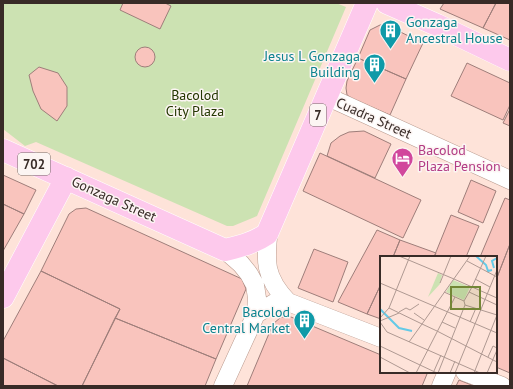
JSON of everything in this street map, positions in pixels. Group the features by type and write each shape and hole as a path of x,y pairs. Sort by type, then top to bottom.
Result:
{"main road":[{"name":"7","path":"226,250 247,245 267,234 367,3"},
{"path":"387,3 510,60"},
{"name":"Gonzaga Street","path":"3,150 226,250"},
{"path":"3,297 66,178"}],"street":[{"name":"Cuadra Street","path":"326,96 510,180"},
{"path":"269,228 267,255 268,273 276,290 288,302"},
{"path":"223,386 256,314 256,292 252,279 242,264 226,250"},
{"path":"256,314 276,302 288,302 380,338"},
{"path":"441,386 447,373"},
{"path":"468,373 502,386"}],"green space":[{"name":"Bacolod City Plaza","path":"3,3 336,3 346,7 257,216 233,226 227,226 36,142 25,146 3,129"}],"building":[{"path":"123,3 165,3 171,6 160,29 120,10"},
{"path":"444,3 496,3 483,28 440,9"},
{"path":"496,3 510,3 510,40 483,28"},
{"name":"Gonzaga Ancestral House","path":"380,25 386,25 423,43 406,79 358,58 370,30"},
{"path":"145,47 152,50 155,57 152,64 145,67 138,64 135,57 138,50"},
{"name":"Jesus L Gonzaga Building","path":"358,58 406,79 390,115 347,95 347,81"},
{"path":"467,63 510,83 510,105 503,120 451,96"},
{"path":"39,67 58,73 67,87 67,106 57,121 41,109 33,91 29,75"},
{"path":"510,109 510,126 503,123"},
{"path":"364,131 391,144 375,178 327,156 331,143 340,136 349,132"},
{"path":"320,153 421,200 403,238 303,191"},
{"path":"3,175 36,190 24,214 3,204"},
{"path":"471,180 496,191 483,223 458,212"},
{"path":"505,198 510,200 510,244 497,277 497,256 480,256"},
{"path":"3,204 24,214 3,251"},
{"path":"86,208 242,279 246,289 216,359 115,318 120,309 41,271 69,214 76,209"},
{"path":"451,215 479,226 466,256 434,256"},
{"path":"377,230 400,240 393,256 380,256 380,286 367,314 338,302"},
{"path":"400,240 436,253 434,256 393,256"},
{"path":"510,244 510,373 497,367 497,277"},
{"path":"314,249 348,262 333,302 298,288"},
{"path":"41,271 120,309 82,386 58,386 3,358 3,341"},
{"path":"380,286 380,319 367,314"},
{"name":"Bacolod Central Market","path":"281,317 291,317 380,355 380,373 427,374 422,386 247,386 273,324"},
{"path":"115,318 216,359 205,386 82,386"},
{"path":"3,358 58,386 3,386"},
{"path":"459,380 474,386 456,386"}],"place":[{"name":"Gonzaga Ancestral House","path":"391,50"},
{"name":"Jesus L Gonzaga Building","path":"375,84"},
{"name":"Bacolod Plaza Pension","path":"403,178"},
{"name":"Bacolod Central Market","path":"305,340"}]}
